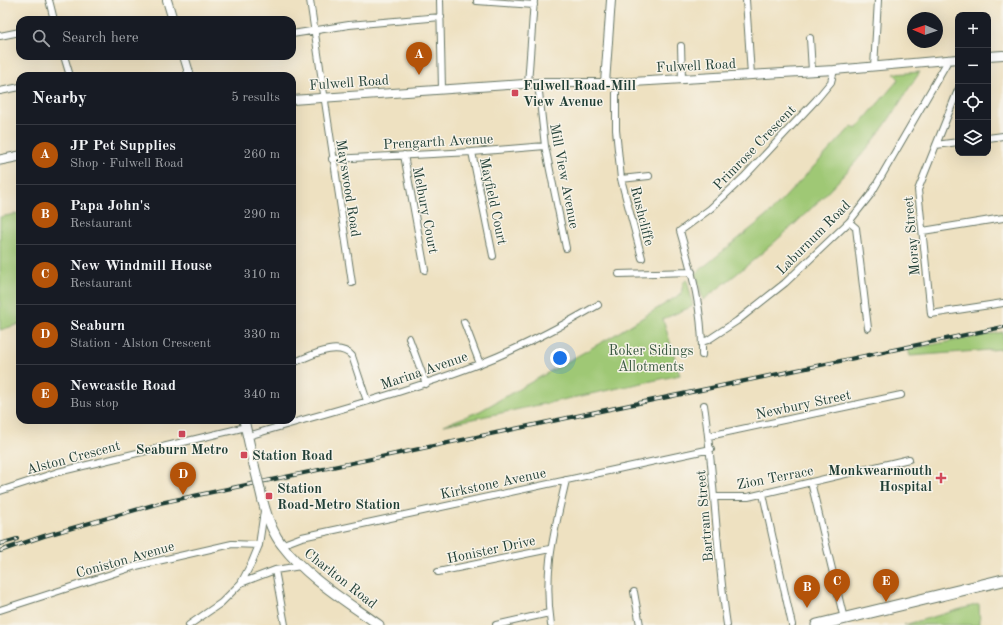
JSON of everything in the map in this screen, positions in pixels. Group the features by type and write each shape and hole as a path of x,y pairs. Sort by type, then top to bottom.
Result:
{"highway":[{"path":"818,625 1003,580"}],"main road":[{"path":"0,160 16,157"},
{"path":"246,428 265,509"},
{"name":"Charlton Road","path":"265,509 281,544 301,566 379,625"}],"street":[{"path":"49,0 53,16"},
{"path":"167,0 172,16"},
{"name":"Mayswood Road","path":"310,0 332,159 352,283"},
{"path":"440,0 442,89"},
{"path":"605,83 611,0"},
{"path":"746,0 751,75"},
{"path":"874,66 878,0"},
{"path":"477,1 534,2 528,84"},
{"path":"296,33 314,29 441,17"},
{"path":"0,36 16,33"},
{"path":"810,38 812,71"},
{"path":"680,46 682,79"},
{"path":"991,56 1003,55"},
{"name":"Fulwell Road","path":"296,100 538,83 616,83 834,70 955,59"},
{"path":"65,60 69,72"},
{"path":"185,60 189,72"},
{"name":"Laburnum Road","path":"702,342 708,340 737,321 785,283 849,222 871,194 949,60"},
{"name":"Primrose Crescent","path":"692,272 680,231 710,209 744,177 816,100 831,82 834,70"},
{"name":"Mill View Avenue","path":"538,83 545,146 566,248"},
{"name":"Rushcliffe","path":"616,83 616,130 621,179 642,258"},
{"path":"0,92 16,88"},
{"name":"Moray Street","path":"955,98 918,190 931,314 1003,303"},
{"path":"991,138 1003,136"},
{"path":"936,146 955,143"},
{"name":"Prengarth Avenue","path":"332,159 472,152 545,146"},
{"name":"Mayfield Court","path":"472,152 494,256"},
{"name":"Melbury Court","path":"404,155 425,270"},
{"name":"Rushcliffe","path":"621,179 649,176"},
{"path":"923,231 1003,218"},
{"path":"849,222 856,228 868,328"},
{"path":"618,274 627,277 692,272 700,307 702,355"},
{"name":"Marina Avenue","path":"296,417 367,401 426,384 480,364 537,338 598,305"},
{"path":"464,322 480,364"},
{"path":"409,338 426,384"},
{"path":"296,362 335,348 348,351 352,356 367,401"},
{"name":"Newbury Street","path":"709,436 901,395"},
{"name":"Bartram Street","path":"704,405 709,436 722,596 727,625"},
{"name":"Marina Avenue","path":"246,428 264,424"},
{"name":"Alston Crescent","path":"0,491 58,472 246,428"},
{"name":"Kirkstone Avenue","path":"281,544 302,537 710,449"},
{"name":"Zion Terrace","path":"714,497 748,497 909,459"},
{"path":"551,625 547,583 550,549 566,480"},
{"path":"811,482 844,619"},
{"path":"763,494 792,625"},
{"path":"191,625 221,603 241,582 259,545 265,509"},
{"name":"Coniston Avenue","path":"0,610 136,566 232,544 259,545"},
{"name":"Honister Drive","path":"438,572 550,549"},
{"path":"241,582 275,570 301,566"},
{"path":"275,570 285,625"},
{"path":"634,592 640,625"},
{"path":"496,625 549,613"}],"green space":[{"path":"920,72 874,140 835,184 815,205 771,245 703,300 696,273 770,213 852,126 856,129 899,79 894,74"},
{"path":"16,214 16,325 0,330 0,217"},
{"name":"Roker Sidings Allotments","path":"687,279 693,306 663,319 680,375 444,425 480,411 611,337 681,294 683,283"},
{"path":"1003,332 1003,349 910,356 908,349"},
{"path":"979,604 980,625 904,625"}],"railway":[{"path":"0,551 44,536 160,503 1003,327"},
{"path":"0,544 17,539"}],"place":[{"name":"JP Pet Supplies","path":"419,75"},
{"name":"Fulwell Road-Mill View Avenue","path":"515,93"},
{"name":"Seaburn Metro","path":"182,434"},
{"name":"Station Road","path":"244,455"},
{"name":"Monkwearmouth Hospital","path":"941,478"},
{"name":"Seaburn","path":"183,495"},
{"name":"Station Road-Metro Station","path":"269,496"},
{"name":"New Windmill House","path":"837,602"},
{"name":"Newcastle Road","path":"886,602"},
{"name":"Papa John's","path":"807,608"}]}
